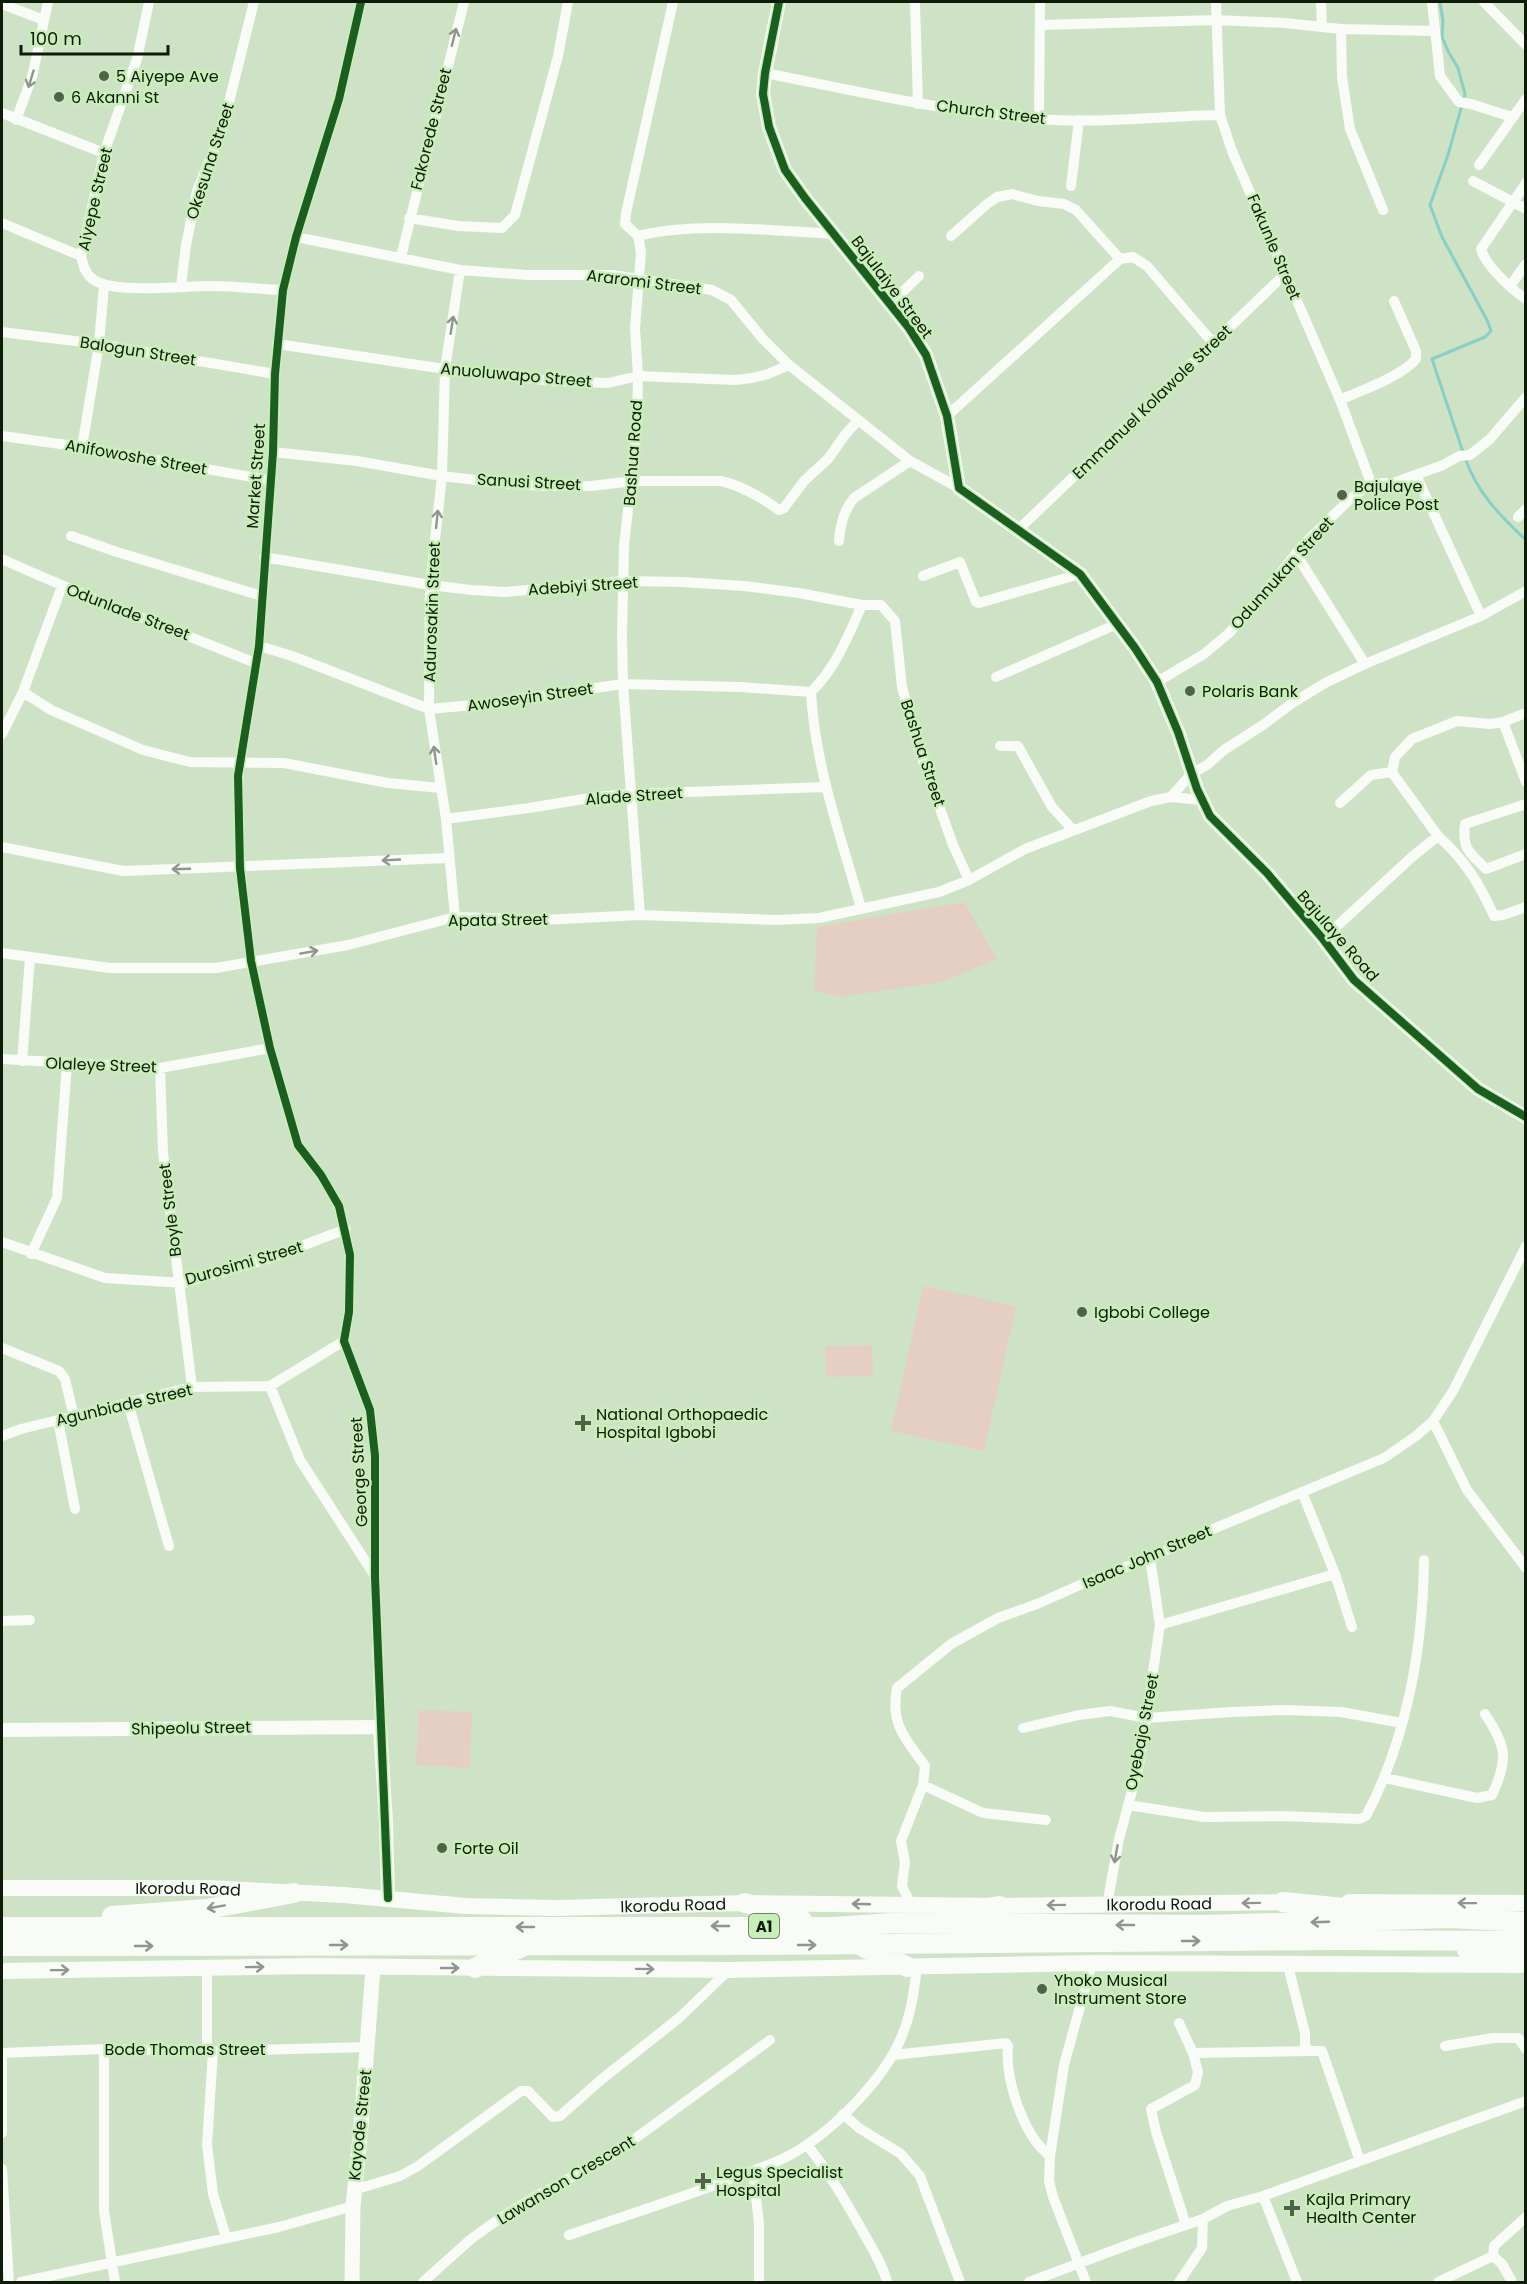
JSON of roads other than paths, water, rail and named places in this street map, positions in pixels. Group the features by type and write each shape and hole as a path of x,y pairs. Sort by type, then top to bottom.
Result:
{"highway":[{"path":"67,1928 97,1917 207,1909 294,1893"},
{"path":"1283,1902 1451,1918"},
{"path":"745,1903 797,1919 834,1927"},
{"path":"893,1923 999,1906"},
{"name":"Ikorodu Road","path":"2,1928 834,1927 893,1923 1204,1925 1451,1918 1526,1922"},
{"path":"1414,1940 1526,1960"},
{"name":"A1","path":"2,1946 1526,1941"},
{"path":"475,1968 529,1944"},
{"path":"858,1944 912,1967"}],"main road":[{"name":"Ikorodu Road","path":"2,1888 207,1888 388,1898 465,1906 557,1908 745,1903 999,1906 1283,1902 1526,1903"},
{"path":"2,1971 311,1966 729,1970 1092,1963 1526,1965"},
{"name":"Kayode Street","path":"352,2283 353,2198 368,2047 373,1968"}],"street":[{"path":"16,120 32,76 48,2"},
{"name":"Aiyepe Street","path":"104,285 88,275 81,256 90,224 104,153 137,59 149,2"},
{"name":"Okesuna Street","path":"181,286 186,245 197,191 222,130 254,2"},
{"name":"Market Street","path":"251,961 240,868 239,764 259,646 269,480 273,452 277,344 283,290 296,237 339,99 361,2"},
{"name":"Fakorede Street","path":"401,257 464,2"},
{"path":"409,218 458,226 502,228 515,215 558,56 568,2"},
{"name":"Bashua Road","path":"640,915 623,684 623,581 624,546 633,481 638,376 635,328 641,252 638,236 626,225 626,213 673,2"},
{"name":"Bajulaiye Street","path":"779,2 763,94 769,127 785,170 909,328 926,355 947,416 960,489"},
{"path":"915,2 918,104"},
{"path":"1039,119 1040,2"},
{"name":"Fakunle Street","path":"1216,2 1220,115 1232,151 1340,400 1371,483"},
{"path":"1321,2 1322,27"},
{"path":"1432,2 1440,76 1459,102 1512,117"},
{"path":"1484,2 1526,45"},
{"path":"2,4 44,20"},
{"path":"1041,25 1216,20 1286,23 1341,29 1434,31"},
{"path":"1341,29 1342,77 1350,129 1383,210"},
{"name":"Church Street","path":"765,73 918,104 1039,119 1079,120 1220,115"},
{"path":"1479,165 1526,99"},
{"path":"2,113 104,153"},
{"path":"1071,186 1079,120"},
{"path":"1473,181 1526,209"},
{"path":"1526,183 1481,249 1487,261 1510,286 1526,299"},
{"path":"951,236 997,197 1012,194 1038,201 1064,204 1076,210 1120,259"},
{"path":"2,223 81,256"},
{"path":"638,236 673,229 834,234"},
{"name":"Araromi Street","path":"296,237 460,270 612,275 712,290 731,300 762,338 789,365 910,461 960,489"},
{"path":"947,416 1120,259 1133,257 1147,266 1212,343"},
{"path":"1510,286 1526,264"},
{"name":"Adurosakin Street","path":"455,917 446,819 429,709 430,585 442,476 445,369 460,270"},
{"name":"Emmanuel Kolawole Street","path":"1019,529 1285,274"},
{"path":"889,304 919,276"},
{"path":"82,447 99,344 104,285 153,289 181,286 283,290"},
{"path":"1340,400 1396,374 1416,359 1416,351 1394,302"},
{"name":"Balogun Street","path":"2,332 99,344 275,374"},
{"name":"Anuoluwapo Street","path":"277,344 445,369 552,381 608,383 638,376 735,380 768,374 789,365"},
{"path":"1371,483 1393,483 1465,456 1490,439 1526,397"},
{"name":"Sanusi Street","path":"273,452 357,461 442,476 547,486 591,486 633,481 721,481 734,484 782,510 804,481 828,459 844,435 858,420"},
{"name":"Anifowoshe Street","path":"2,436 82,447 269,480"},
{"path":"839,541 848,506 872,485 910,461"},
{"path":"1416,475 1481,616"},
{"name":"Odunnukan Street","path":"1157,682 1204,654 1228,634 1250,611 1296,554 1349,500 1371,483"},
{"path":"960,489 1080,574 1157,682"},
{"path":"71,536 262,596"},
{"path":"1296,554 1365,664"},
{"name":"Adebiyi Street","path":"264,556 430,585 506,592 623,581 744,586 809,594 862,605 881,605 895,621"},
{"name":"Odunlade Street","path":"2,559 62,586 102,600 255,663"},
{"path":"923,576 960,562 976,602 979,603 1080,574"},
{"path":"2,734 23,692 62,586"},
{"path":"1171,797 1191,774 1325,683 1481,616 1526,591"},
{"path":"861,909 825,787 813,725 811,692 823,681 844,646 862,605"},
{"name":"Bashua Street","path":"895,621 902,687 918,747 964,882"},
{"path":"996,677 1117,624"},
{"name":"Awoseyin Street","path":"259,646 302,659 429,709 485,704 623,684 740,687 811,692"},
{"name":"Bajulaye Road","path":"1157,682 1179,732 1201,800 1210,816 1267,873 1323,939 1354,980 1478,1089 1526,1118"},
{"path":"23,692 51,710 143,750 190,762 284,763 388,783 440,788"},
{"path":"1526,713 1503,722 1475,724 1457,722 1412,739 1395,757 1392,772 1438,836 1459,854 1473,875 1494,916 1526,907"},
{"path":"1503,722 1526,782"},
{"path":"1000,746 1018,746 1052,807 1073,830"},
{"path":"1340,803 1371,775 1392,772"},
{"name":"Alade Street","path":"446,819 631,794 825,787"},
{"path":"1171,797 1201,800"},
{"name":"Apata Street","path":"2,953 120,968 216,968 348,945 455,917 543,920 640,915 776,920 819,918 939,892 964,882 1025,849 1151,801 1171,797"},
{"path":"1526,804 1465,824 1463,840 1470,852 1486,869 1526,855"},
{"path":"1323,939 1438,836"},
{"path":"2,847 123,871 449,858"},
{"path":"22,1061 30,958"},
{"path":"251,961 270,1048 298,1145 335,1198 346,1229 350,1255 350,1312 344,1341 270,1386 300,1461 375,1576"},
{"name":"Olaleye Street","path":"2,1059 160,1068 270,1048"},
{"path":"31,1254 57,1198 67,1064"},
{"name":"Boyle Street","path":"160,1068 163,1152 192,1387"},
{"name":"Durosimi Street","path":"3,1246 105,1278 190,1282 268,1259 346,1229"},
{"name":"Isaac John Street","path":"911,1905 902,1886 905,1862 901,1841 922,1785 925,1766 900,1732 895,1699 897,1688 951,1644 998,1618 1150,1558 1384,1458 1416,1436 1433,1420 1458,1382 1526,1246"},
{"name":"George Street","path":"344,1341 370,1410 375,1456 375,1576 388,1898"},
{"path":"2,1348 60,1371 74,1417"},
{"name":"Agunbiade Street","path":"2,1436 21,1429 192,1387 270,1386"},
{"path":"128,1403 169,1546"},
{"path":"58,1420 75,1509"},
{"path":"1433,1420 1467,1490 1526,1568"},
{"path":"1302,1492 1335,1574 1352,1627"},
{"name":"Oyebajo Street","path":"1107,1905 1119,1839 1139,1765 1148,1718 1160,1625 1150,1558"},
{"path":"1128,1805 1204,1817 1282,1816 1359,1819 1366,1816 1385,1778 1402,1723 1417,1646 1424,1590 1424,1560"},
{"path":"1160,1625 1335,1574"},
{"path":"2,1621 30,1620"},
{"path":"1023,1728 1098,1711 1148,1718 1284,1710 1341,1713 1402,1723"},
{"path":"1385,1778 1477,1798 1492,1795 1502,1771 1503,1744 1485,1714"},
{"name":"Shipeolu Street","path":"2,1730 380,1726"},
{"path":"922,1785 983,1813 1046,1820"},
{"path":"1086,2283 1049,2181 1050,2156 1064,2065 1092,1963"},
{"path":"1288,1965 1303,2022 1305,2045 1310,2051"},
{"path":"569,2235 695,2193 753,2171 807,2145 843,2114 893,2055 911,2010 912,1967"},
{"path":"207,1968 210,2051 207,2145 213,2194 226,2237"},
{"path":"21,2283 279,2226 353,2198 418,2166 521,2091 528,2091 553,2116 561,2116 602,2079 679,2018 729,1970"},
{"path":"1179,2023 1193,2053 1198,2072 1195,2085 1151,2109 1156,2132 1186,2225"},
{"path":"1445,2046 1493,2038 1518,2038 1526,2049"},
{"name":"Lawanson Crescent","path":"423,2283 471,2239 499,2219 528,2200 614,2154 770,2040"},
{"path":"893,2055 1006,2043 1013,2090 1020,2113 1038,2147 1050,2156"},
{"name":"Bode Thomas Street","path":"2,2053 104,2049 210,2051 368,2047"},
{"path":"104,2049 104,2211 115,2283"},
{"path":"1193,2053 1322,2051 1360,2161"},
{"path":"2,2053 2,2133"},
{"path":"1029,2283 1078,2263 1203,2219 1227,2206 1263,2196 1526,2101"},
{"path":"843,2114 901,2154 920,2176 960,2283"},
{"path":"807,2145 853,2215 872,2248 887,2283"},
{"path":"2,2169 9,2283"},
{"path":"753,2171 759,2224 759,2283"},
{"path":"1263,2196 1297,2283"},
{"path":"1493,2256 1494,2246 1526,2217"},
{"path":"1179,2283 1202,2248 1203,2219"},
{"path":"1438,2283 1493,2256"},
{"path":"1493,2256 1502,2264 1512,2283"}],"waterway":[{"path":"1440,2 1443,21 1442,37 1458,68 1465,94 1448,155 1430,205 1442,237 1491,331 1485,337 1432,359 1463,452"},
{"path":"1465,458 1482,492 1526,540"}],"place":[{"name":"5 Aiyepe Ave","path":"104,76"},
{"name":"6 Akanni St","path":"59,97"},
{"name":"Bajulaye Police Post","path":"1342,495"},
{"name":"Polaris Bank","path":"1190,691"},
{"name":"Igbobi College","path":"1082,1312"},
{"name":"National Orthopaedic Hospital Igbobi","path":"583,1423"},
{"name":"Forte Oil","path":"442,1848"},
{"name":"Yhoko Musical Instrument Store","path":"1042,1989"},
{"name":"Legus Specialist Hospital","path":"703,2181"},
{"name":"Kajla Primary Health Center","path":"1292,2208"}]}
